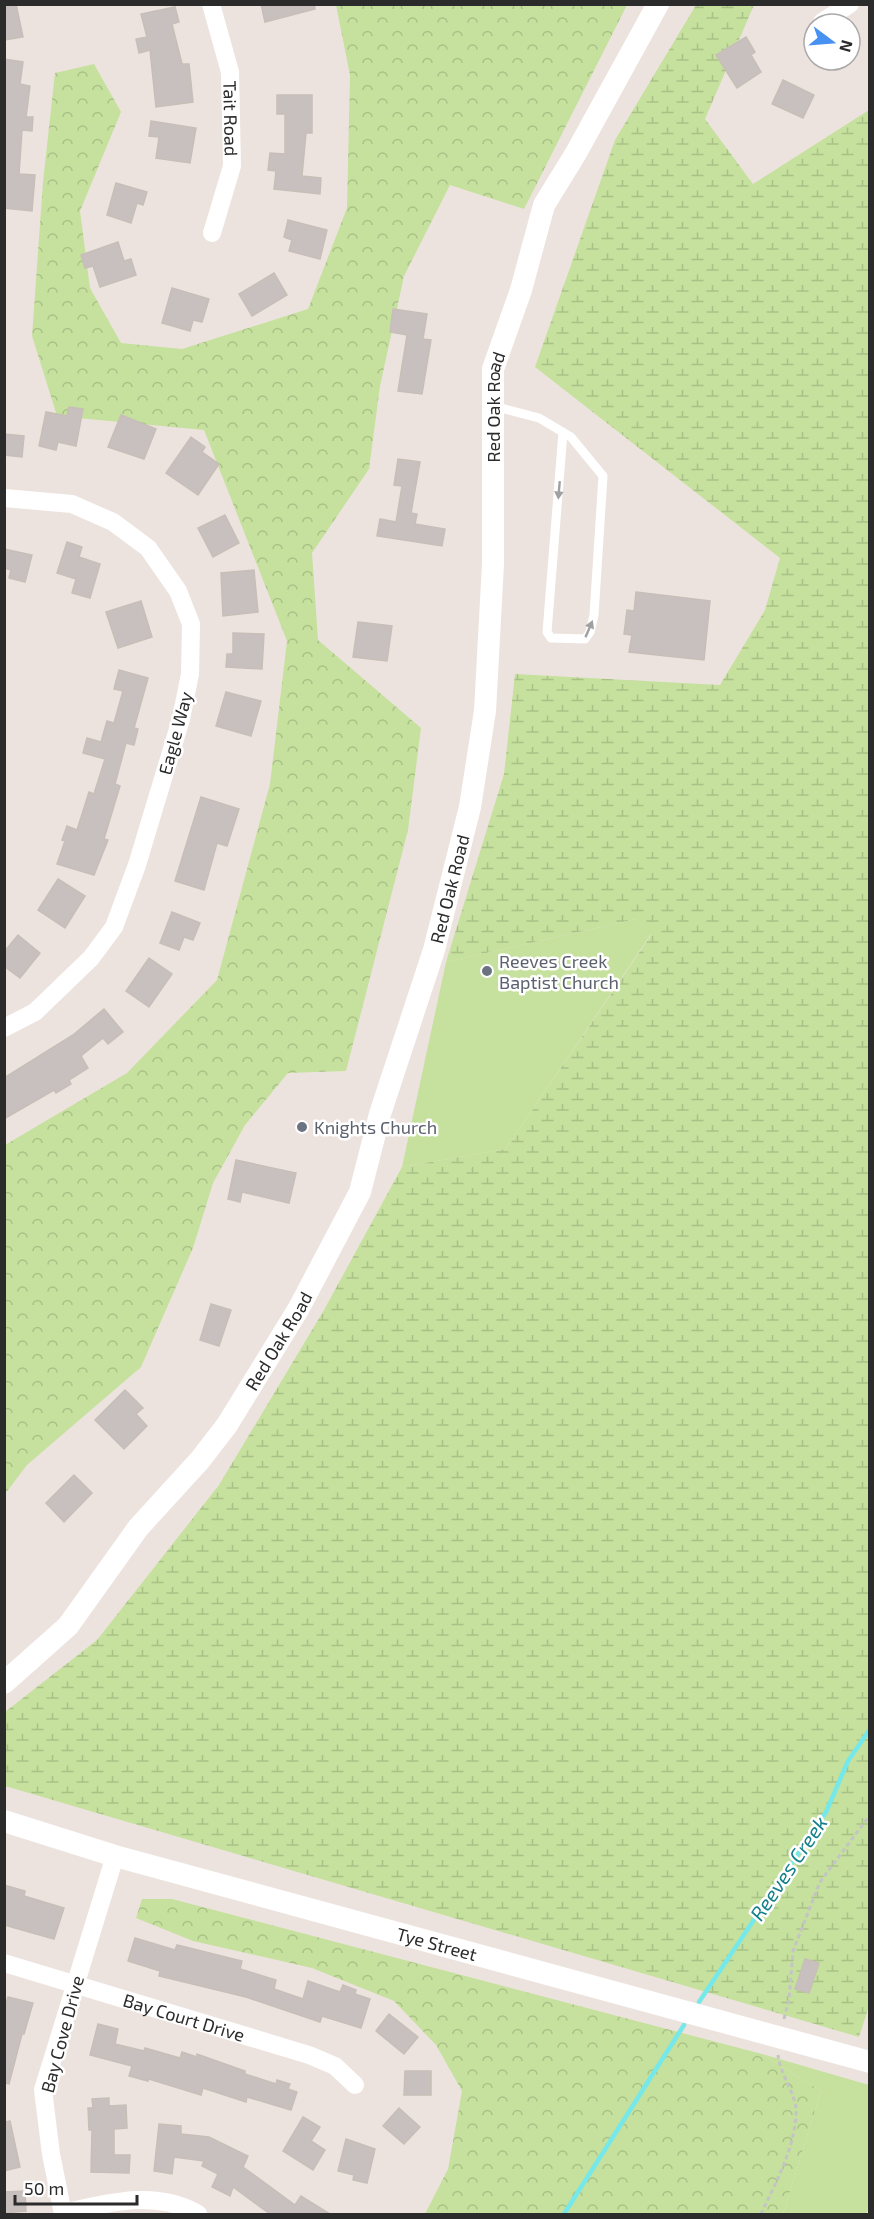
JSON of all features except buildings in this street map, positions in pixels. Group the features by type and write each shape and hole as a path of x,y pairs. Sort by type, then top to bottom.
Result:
{"street":[{"name":"Tait Road","path":"211,4 230,72 232,166 212,233"},
{"name":"Red Oak Road","path":"4,1683 68,1626 138,1528 200,1460 227,1425 299,1308 360,1192 380,1114 434,950 470,807 485,711 494,564 493,369 521,290 544,205 576,153 658,4"},
{"name":"Eagle Way","path":"4,498 72,504 113,522 148,548 178,591 191,624 190,674 181,719 136,865 114,927 91,958 35,1012 4,1028"},
{"name":"Tye Street","path":"4,1821 115,1856 870,2062"},
{"name":"Bay Cove Drive","path":"63,2214 51,2154 44,2090 115,1856"},
{"name":"Bay Court Drive","path":"4,1962 309,2055 335,2066 355,2085"},
{"path":"63,2214 135,2199 173,2203 198,2214"}],"lane":[{"path":"493,406 538,418 571,436 603,476 594,615 590,632 585,639 551,638 547,632 563,432"}],"path":[{"path":"783,2022 789,1999 793,1951 820,1882 870,1815"},
{"path":"761,2214 793,2136 796,2106 780,2071 777,2049"}],"green space":[{"path":"336,5 627,5 524,209 450,185 404,276 380,386 369,469 312,553 318,640 421,728 408,830 346,1071 288,1073 245,1125 213,1183 193,1248 141,1367 27,1465 5,1494 5,1145 127,1073 217,980 270,784 287,641 204,430 57,416 32,336 43,182 55,73 94,64 121,112 80,211 90,288 121,343 182,349 308,309 347,208 350,75"},
{"path":"696,5 754,5 705,119 753,184 869,110 870,2003 859,2037 5,1786 5,1712 97,1640 219,1485 324,1310 402,1167 506,1149 651,935 636,919 446,962 504,774 515,674 720,685 765,610 780,558 535,367 615,140"},
{"path":"636,919 651,934 506,1149 402,1167 446,962"},
{"path":"142,1899 172,1899 762,2054 821,2091 783,2214 425,2214 448,2169 462,2091 436,2045 394,2001 312,1968 193,1941 136,1918"},
{"path":"762,2054 869,2085 870,2205 866,2214 783,2214 821,2091"}],"waterway":[{"name":"Reeves Creek","path":"699,2002 826,1812 848,1761 870,1729"},
{"name":"Reeves Creek","path":"564,2214 684,2025"}],"place":[{"name":"Reeves Creek Baptist Church","path":"487,971"},
{"name":"Knights Church","path":"302,1127"}]}
